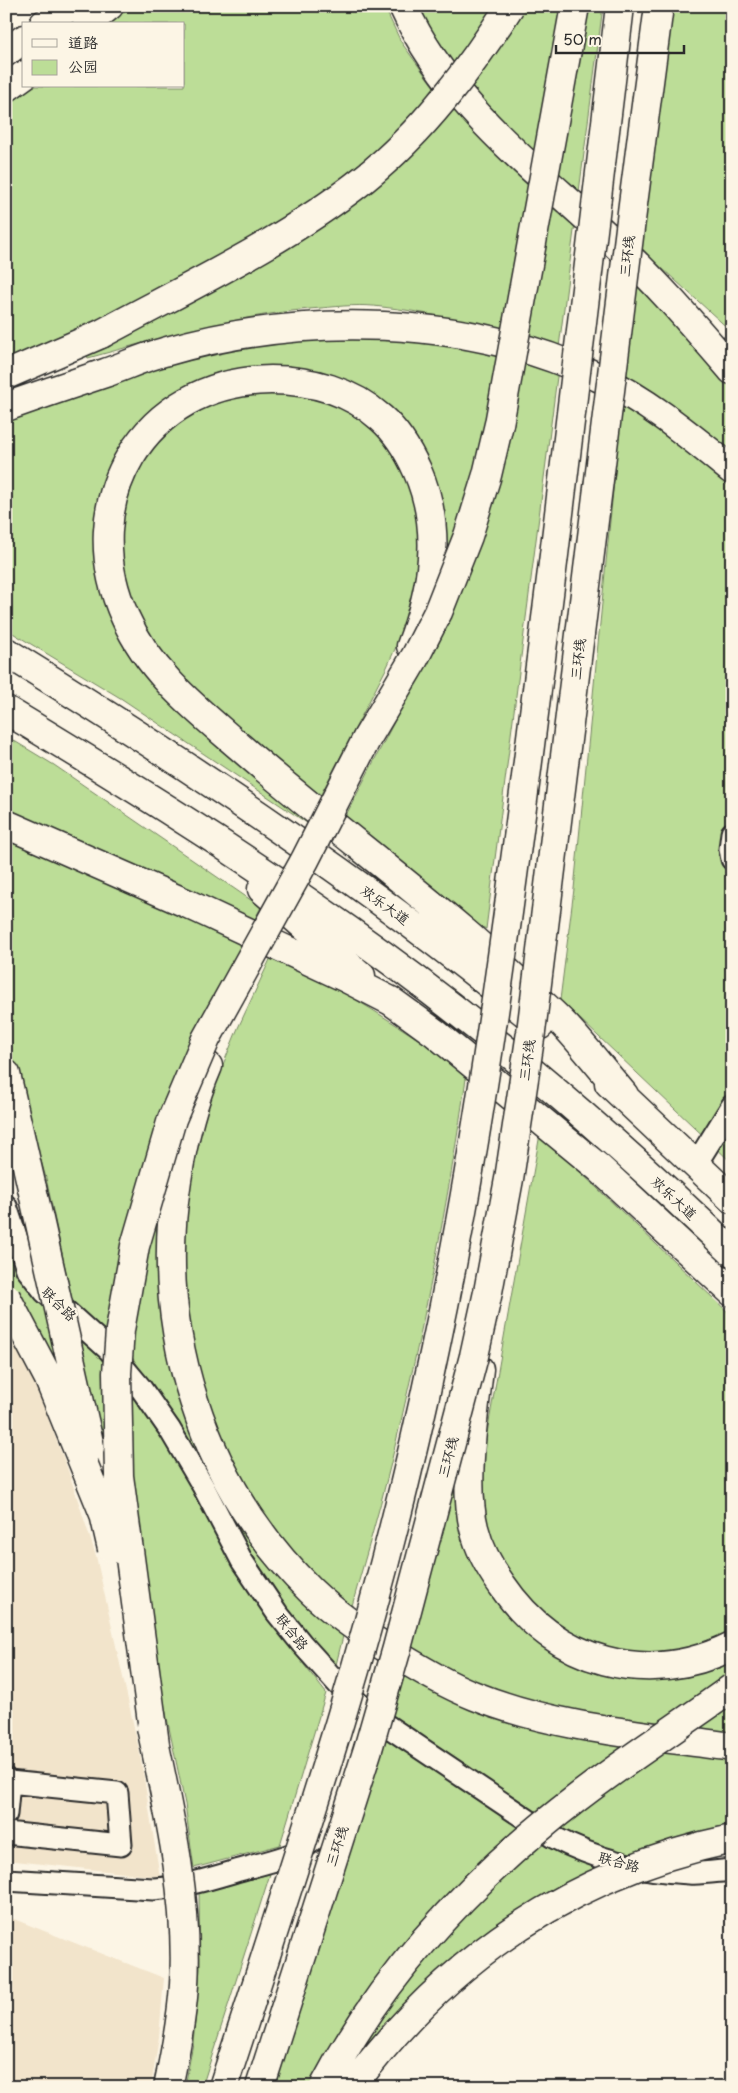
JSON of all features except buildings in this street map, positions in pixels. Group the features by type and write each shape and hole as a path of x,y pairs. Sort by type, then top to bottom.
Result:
{"highway":[{"path":"47,22 71,6"},
{"path":"89,22 109,6"},
{"path":"403,6 412,26 441,72 475,115 508,148 616,244 673,303 732,370"},
{"path":"6,376 100,334 289,232 365,177 433,112 480,52 510,6"},
{"path":"155,1744 119,1476 117,1373 120,1330 135,1246 172,1119 206,1040 395,688 423,643 451,583 468,536 487,475 504,400 575,6"},
{"path":"224,2087 339,1725 374,1603 404,1487 436,1345 470,1172 494,1019 562,497 620,6"},
{"name":"三环线","path":"260,2087 368,1749 389,1676 474,1356 488,1292 509,1179 531,1032 659,6"},
{"path":"6,52 22,40"},
{"path":"673,303 732,353"},
{"path":"6,407 163,352 250,332 314,326 374,325 442,332 489,340 561,360 600,378 632,396 696,441 732,470"},
{"path":"395,688 420,622 433,564 432,521 422,483 404,444 393,429 379,415 362,404 327,388 287,380 258,380 231,384 196,396 178,406 152,426 130,454 114,492 107,528 108,562 114,589 123,615 136,642 168,682 262,766 464,931 568,1028 624,1095"},
{"name":"欢乐大道","path":"6,652 258,813 484,979 624,1095 732,1199"},
{"name":"欢乐大道","path":"6,710 100,766 234,852 349,930 485,1033 635,1160 732,1252"},
{"path":"6,824 188,904 391,1001"},
{"path":"234,852 256,884 391,1001 435,1033 599,1168 732,1292"},
{"path":"252,956 192,1109 181,1154 170,1230 171,1285 175,1323 191,1391 214,1453 231,1487 262,1534 286,1565 312,1592 363,1634 427,1673 493,1703 552,1719 600,1728 732,1747"},
{"path":"6,1074 155,1744 177,1856 183,1915 184,1985 168,2087"},
{"path":"488,1292 475,1405 470,1493 473,1526 480,1548 507,1593 533,1622 558,1641 585,1655 606,1662 645,1667 674,1665 699,1660 732,1646"},
{"path":"6,1297 48,1377 104,1514"},
{"path":"324,2087 370,2010 415,1951 488,1872 578,1796 732,1688"},
{"path":"352,2087 383,2048 437,1990 467,1964 518,1926 564,1900 627,1869 732,1839"}],"street":[{"path":"732,833 730,849 732,859"},
{"path":"696,1164 732,1106"},
{"name":"联合路","path":"6,1206 22,1259 34,1280 109,1350 140,1387 203,1486 242,1561 276,1613 338,1684 371,1715 553,1837 579,1850 652,1870 691,1873 732,1870"},
{"path":"6,1880 153,1889 169,1888 192,1884 291,1855 313,1841 327,1822 337,1800 356,1742 371,1715"},
{"path":"6,1814 8,1781 117,1793 121,1845 6,1833"}],"shaded area":[{"path":"6,1325 31,1374 68,1470 96,1556 140,1754 160,1877 6,1860"},
{"path":"6,1916 164,1978 159,2037 151,2087 6,2087"}],"green space":[{"path":"131,6 384,6 401,42 436,90 373,153 298,212 225,256 55,341 6,360 6,107 30,88 185,88 185,22 111,22"},
{"path":"412,6 497,6 453,69"},
{"path":"522,6 563,6 535,159 467,90"},
{"path":"585,6 603,6 579,192 556,176"},
{"path":"671,6 732,6 732,332 641,249"},
{"path":"451,104 531,183 504,332 413,311 359,305 262,315 174,335 88,358 85,352 188,300"},
{"path":"550,196 576,215 559,347 527,338"},
{"path":"637,276 732,380 732,460 625,378"},
{"path":"306,336 423,340 501,355 480,459 448,560 372,397 190,386 95,526 95,549 103,593 311,815 307,823 122,699 6,629 6,415 211,348"},
{"path":"524,359 558,369 486,929 469,920 344,819 407,697"},
{"path":"245,391 307,392 360,415 386,443 398,460 415,497 421,572 403,631 387,667 319,798 176,676 133,614 116,541 136,464 182,416"},
{"path":"622,399 690,447 732,484 732,1163 560,1000 574,889"},
{"path":"6,736 54,765 261,907 253,923 6,810"},
{"path":"6,835 245,940 222,985 108,1334 73,1305 46,1178 6,1040"},
{"path":"273,953 323,980 372,1010 467,1072 443,1220 413,1369 385,1485 350,1613 282,1544 235,1468 197,1378 179,1244 198,1139 213,1089 238,1028"},
{"path":"540,1134 732,1316 732,1632 680,1653 621,1654 575,1637 525,1600 498,1558 489,1532 483,1506 484,1450"},
{"path":"160,1193 183,1394 344,1632 335,1669 288,1610 222,1508 162,1402 130,1354 135,1300"},
{"path":"6,1234 49,1309 66,1385 36,1326 6,1275"},
{"path":"77,1332 107,1360 106,1442 101,1443"},
{"path":"128,1386 174,1458 264,1611 326,1693 280,1845 194,1868 185,1804 158,1675 134,1525"},
{"path":"455,1482 464,1539 479,1576 502,1609 543,1647 582,1669 635,1679 658,1680 681,1676 732,1657 732,1673 658,1728 528,1707 410,1652"},
{"path":"407,1668 642,1739 538,1813 391,1717"},
{"path":"732,1701 732,1738 689,1732"},
{"path":"386,1736 523,1827 438,1905 388,1963 346,2023 310,2087 275,2087"},
{"path":"672,1746 732,1755 732,1829 636,1857 597,1847 557,1828 619,1782"},
{"path":"543,1840 609,1869 375,2043 344,2073 364,2039 456,1920"},
{"path":"270,1874 202,2087 185,2087 193,2043 200,1969 199,1891"}]}
